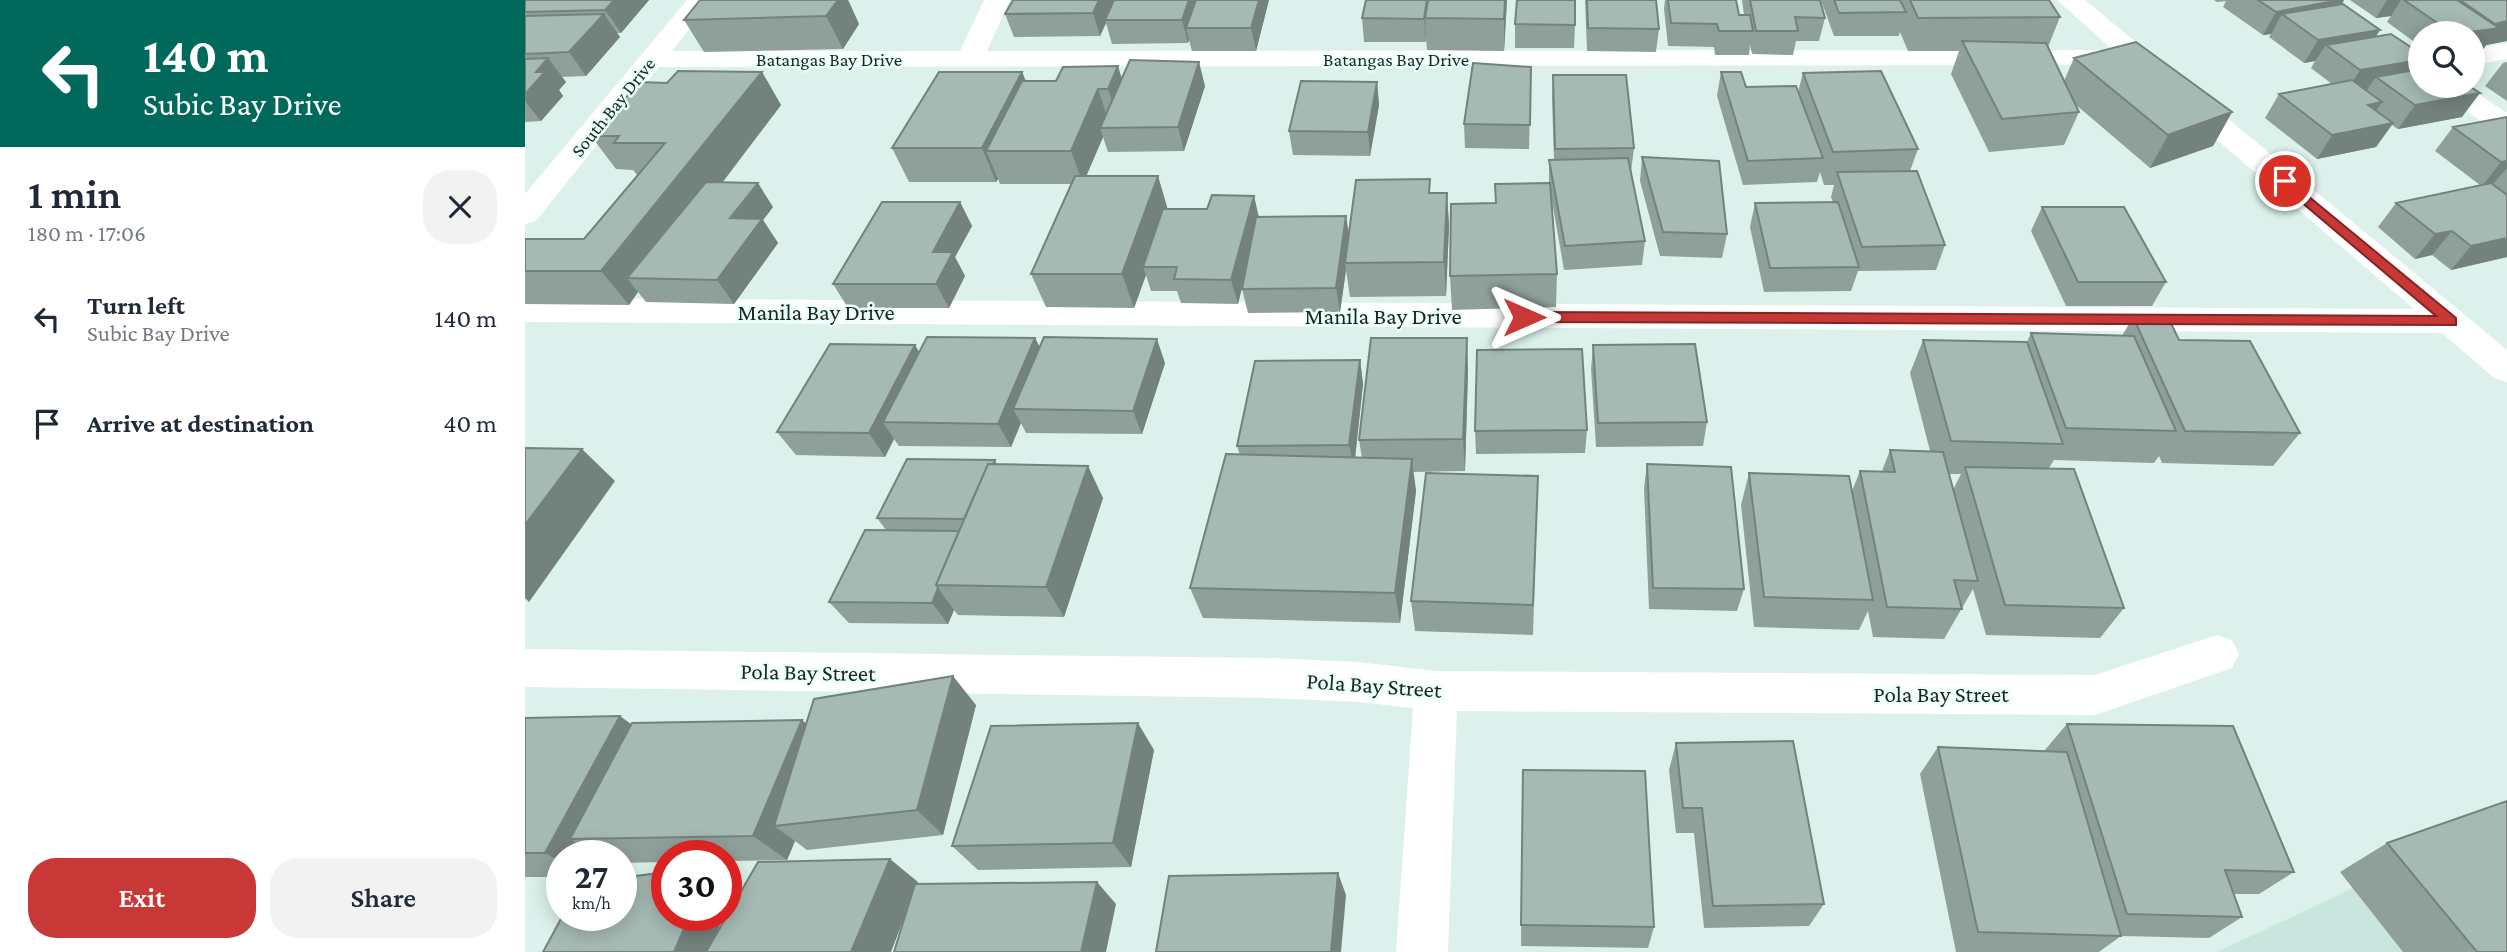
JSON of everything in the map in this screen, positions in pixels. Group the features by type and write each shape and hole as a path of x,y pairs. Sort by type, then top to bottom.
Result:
{"street":[{"name":"South Bay Drive","path":"525,214 700,0"},
{"path":"969,60 997,0"},
{"path":"2070,0 2507,369"},
{"path":"2485,55 2507,51"},
{"name":"Batangas Bay Drive","path":"652,59 2139,58"},
{"path":"2466,98 2507,126"},
{"name":"Manila Bay Drive","path":"525,310 2451,321"},
{"name":"Pola Bay Street","path":"525,668 1268,678 1358,682 1436,691 2095,695 2217,654"},
{"path":"1422,952 1436,691"}],"shaded area":[{"path":"2507,814 2507,952 2217,952 2328,900"}],"building":[{"path":"525,0 614,0 605,10 525,12"},
{"path":"700,0 838,0 826,16 684,20"},
{"path":"1013,0 1099,0 1093,13 1005,14"},
{"path":"1114,0 1189,0 1182,20 1105,20"},
{"path":"1196,0 1259,0 1251,28 1186,28"},
{"path":"1366,0 1427,0 1424,19 1362,18"},
{"path":"1428,0 1505,0 1504,19 1425,18"},
{"path":"1517,0 1575,0 1575,25 1515,24"},
{"path":"1587,0 1656,0 1659,29 1588,28"},
{"path":"1668,0 1736,0 1739,15 1750,15 1753,31 1719,31 1717,24 1671,23"},
{"path":"1750,0 1820,0 1825,18 1795,17 1798,31 1756,31"},
{"path":"1834,0 1900,0 1906,12 1839,13"},
{"path":"1910,0 2049,0 2060,17 1918,18"},
{"path":"2258,0 2340,0 2276,12"},
{"path":"2404,0 2457,0 2499,28 2485,30 2485,21 2435,21"},
{"path":"2460,0 2507,0 2507,21 2495,24"},
{"path":"2343,4 2380,30 2318,40 2282,14"},
{"path":"604,14 569,52 525,54 525,16"},
{"path":"2391,34 2408,45 2408,62 2360,70 2326,45"},
{"path":"1962,41 2046,43 2079,112 2002,119"},
{"path":"2136,42 2232,112 2168,135 2074,58"},
{"path":"548,58 536,72 545,72 525,94 525,59"},
{"path":"1130,60 1199,62 1178,127 1100,128"},
{"path":"1473,63 1531,67 1530,125 1464,124"},
{"path":"1118,66 1108,89 1098,89 1071,151 986,151 1022,81 1056,81 1063,67"},
{"path":"678,71 762,72 601,271 525,271 525,239 584,239 665,143 614,143 619,136 591,136 640,82 667,83"},
{"path":"1881,71 1918,149 1833,152 1803,73"},
{"path":"2408,71 2408,98 2453,98 2415,105 2376,77"},
{"path":"939,72 1022,72 982,148 892,148"},
{"path":"1721,72 1741,72 1746,87 1796,86 1823,158 1748,161"},
{"path":"1553,75 1626,75 1634,148 1555,149"},
{"path":"2352,80 2382,102 2368,105 2393,123 2332,135 2279,94"},
{"path":"1301,81 1377,82 1368,132 1289,131"},
{"path":"2507,117 2507,161 2501,162 2453,127"},
{"path":"1642,157 1719,161 1727,234 1663,232"},
{"path":"1628,158 1645,241 1565,246 1549,160"},
{"path":"1917,171 1945,245 1862,247 1837,172"},
{"path":"1075,176 1158,176 1122,274 1031,274"},
{"path":"1430,179 1429,193 1447,193 1444,262 1345,263 1356,180"},
{"path":"706,182 758,183 730,218 762,219 717,280 627,278"},
{"path":"1550,183 1557,274 1450,276 1451,204 1496,203 1495,184"},
{"path":"2491,183 2507,195 2507,238 2471,246 2452,231 2435,234 2396,203"},
{"path":"1212,195 1254,196 1231,280 1174,279 1177,267 1143,267 1163,209 1207,209"},
{"path":"882,202 960,202 933,252 953,252 936,284 833,284"},
{"path":"1838,202 1859,267 1770,268 1755,203"},
{"path":"2042,207 2124,207 2166,282 2078,282"},
{"path":"1346,216 1336,288 1242,289 1256,217"},
{"path":"2133,317 2168,317 2179,340 2250,341 2300,433 2185,431"},
{"path":"2031,333 2134,336 2176,431 2066,428"},
{"path":"927,337 1035,338 998,424 883,422"},
{"path":"1044,337 1157,339 1133,411 1013,409"},
{"path":"1371,338 1467,338 1463,439 1359,440"},
{"path":"1923,340 2027,342 2063,444 1951,441"},
{"path":"830,344 915,345 869,433 777,432"},
{"path":"1695,344 1707,422 1598,423 1593,345"},
{"path":"1582,349 1587,430 1475,431 1477,350"},
{"path":"1360,360 1349,445 1237,446 1255,361"},
{"path":"525,448 582,449 525,525"},
{"path":"1890,450 1943,452 1978,581 1954,580 1962,609 1887,607 1860,471 1895,472"},
{"path":"1226,454 1412,459 1395,593 1190,588"},
{"path":"907,459 995,460 993,464 988,464 964,519 877,518"},
{"path":"988,464 1088,466 1046,587 936,585"},
{"path":"1647,464 1731,467 1744,589 1653,588"},
{"path":"1965,467 2074,469 2124,608 2005,605"},
{"path":"1426,473 1538,476 1533,605 1411,601"},
{"path":"1749,473 1849,476 1873,600 1764,597"},
{"path":"865,530 959,531 936,585 938,588 932,603 829,602"},
{"path":"953,676 917,810 774,826 814,699"},
{"path":"620,716 552,840 546,840 545,853 525,853 525,718"},
{"path":"802,720 753,836 570,839 632,723"},
{"path":"1138,723 1113,843 952,846 991,726"},
{"path":"2067,724 2233,726 2294,872 2225,870 2242,917 2127,914"},
{"path":"1793,741 1824,904 1713,906 1702,808 1683,808 1676,743"},
{"path":"1938,747 2067,752 2121,936 1978,932"},
{"path":"1523,770 1645,771 1654,927 1521,925"},
{"path":"2507,801 2507,952 2477,952 2387,843"},
{"path":"890,859 851,952 706,952 718,931 742,931 742,890 758,862"},
{"path":"1338,873 1331,952 1156,952 1169,876"},
{"path":"651,874 651,931 683,931 674,952 543,952 554,931 637,931 637,876"},
{"path":"1097,882 1081,952 894,952 915,884"}],"route":[{"path":"1524,317 2451,321 2285,181"}]}
